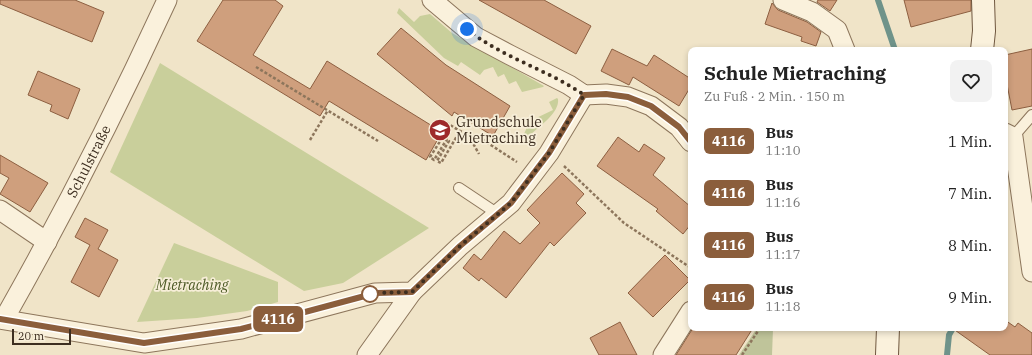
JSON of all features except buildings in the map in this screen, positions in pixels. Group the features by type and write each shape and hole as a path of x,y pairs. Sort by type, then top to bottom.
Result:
{"main road":[{"path":"982,47 984,31 983,0"},
{"path":"887,355 888,331"}],"street":[{"name":"Schulstraße","path":"2,319 47,242 122,95 166,0"},
{"path":"432,0 476,37 570,85 584,95 606,94 628,97 651,106 679,127 688,138"},
{"path":"783,0 812,12 837,30 844,47"},
{"path":"367,355 412,292 460,246 511,203 549,153 584,95"},
{"path":"1009,135 1032,272"},
{"path":"0,210 47,242"},
{"path":"2,319 141,349 241,329 376,293 412,292"},
{"path":"663,355 688,316"}],"lane":[{"path":"1009,135 1032,115"},
{"path":"459,188 498,214"}],"path":[{"path":"256,67 378,141"},
{"path":"310,140 328,110"},
{"path":"460,131 441,164 437,162 449,141 446,139 434,160 430,157 446,132 445,126 441,120 460,131 480,138 509,156 533,174"},
{"path":"470,134 470,138 480,154"},
{"path":"549,153 624,223 688,266"},
{"path":"742,355 758,331"}],"green space":[{"path":"399,8 414,22 420,16 430,14 452,33 544,86 522,92 516,81 509,84 504,74 498,77 493,67 484,70 480,75 461,62 458,66 444,58 397,13"},
{"path":"160,63 429,228 343,283 304,291 110,172"},
{"path":"557,98 558,104 552,114 529,136 523,136 530,121 553,110 549,102"},
{"name":"Mietraching","path":"174,243 278,282 278,302 247,311 197,318 137,322"},
{"path":"755,331 773,331 772,355 739,355"}],"waterway":[{"path":"878,0 894,47"},
{"path":"947,355 949,335 951,331"}],"bus line":[{"name":"4116","path":"0,319 144,343 241,329 376,293 412,292 460,246 511,203 549,153 584,95 606,94 628,97 651,106 664,114 679,127 688,138"}],"place":[{"name":"Grundschule Mietraching","path":"440,130"}],"route":[{"path":"370,294 412,292 460,246 511,203 549,153 584,95 570,85 476,37 467,29"}]}
